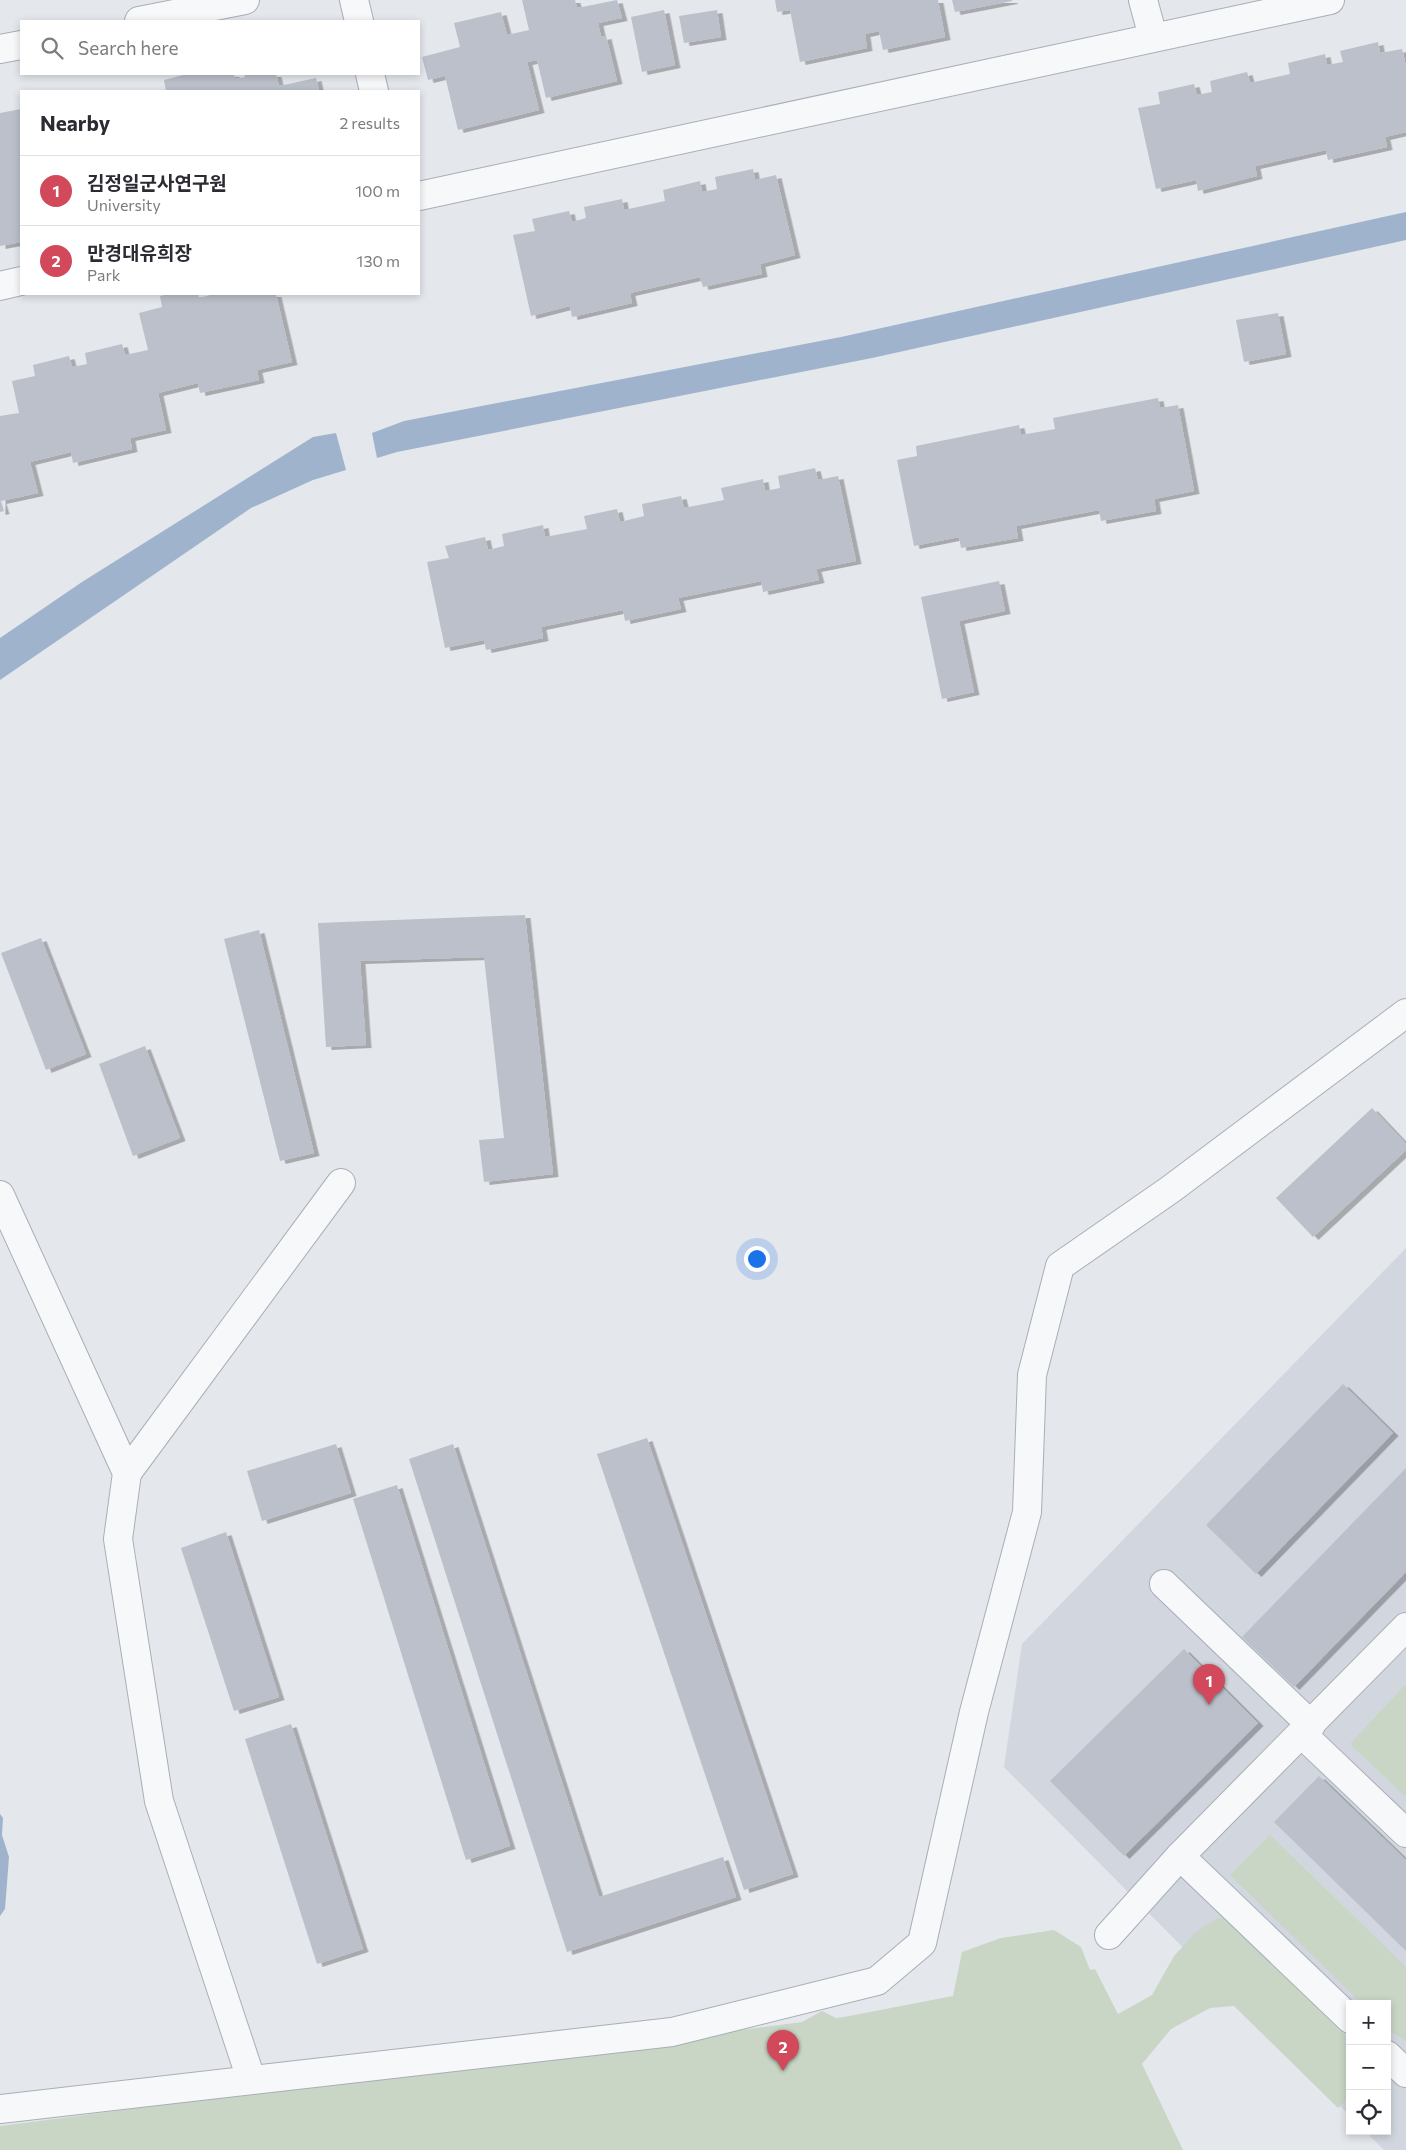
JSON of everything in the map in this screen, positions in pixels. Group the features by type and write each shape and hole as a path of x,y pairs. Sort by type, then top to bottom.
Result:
{"street":[{"path":"354,0 359,20"},
{"path":"1144,0 1153,37"},
{"path":"420,196 1330,0"},
{"path":"144,20 230,1"},
{"path":"0,50 20,45"},
{"path":"370,75 374,90"},
{"path":"0,286 20,281"},
{"path":"0,2108 672,2032 876,1981 922,1944 974,1712 1027,1512 1032,1375 1060,1266 1171,1189 1406,1013"},
{"path":"250,2079 159,1801 118,1539 127,1473 341,1183"},
{"path":"0,1194 127,1473"},
{"path":"1164,1584 1406,1833"},
{"path":"1108,1935 1180,1856 1406,1627"},
{"path":"1180,1856 1346,2015"},
{"path":"1391,2059 1406,2073"}],"shaded area":[{"path":"1406,1248 1406,2150 1384,2150 1369,2135 1391,2135 1391,2000 1346,2000 1346,2112 1004,1767 1022,1644"}],"green space":[{"path":"1406,1684 1406,1797 1350,1744"},
{"path":"1270,1835 1406,1967 1406,2041 1391,2032 1391,2000 1358,2000 1230,1875"},
{"path":"1224,1917 1346,2037 1346,2100 1338,2108 1234,2006 1210,2008 1171,2029 1142,2064 1183,2150 0,2150 0,2126 802,2022 822,2011 836,2018 844,2017 953,1996 962,1952 1001,1938 1054,1930 1081,1947 1090,1970 1095,1969 1118,2014 1152,1995 1174,1956 1196,1932 1216,1919"}],"water":[{"path":"1406,212 1406,240 872,358 397,452 377,458 372,433 404,421 841,337"},
{"path":"336,433 346,470 313,480 251,508 0,680 0,638 82,582 313,437"},
{"path":"0,1814 3,1818 2,1835 9,1857 5,1909 0,1916"}],"building":[{"path":"522,0 575,0 577,8 617,0 622,18 598,23 601,37 606,36 617,81 546,98 537,60 527,62 539,110 458,130 445,76 428,80 422,57 460,47 454,23 501,12 507,35 529,30"},
{"path":"775,0 938,0 945,37 883,50 879,31 865,34 867,48 800,62 790,10 777,12"},
{"path":"952,0 1012,0 1012,1 955,12"},
{"path":"664,10 675,65 642,72 631,17"},
{"path":"717,10 721,37 684,43 679,16"},
{"path":"1378,42 1380,53 1402,49 1406,66 1406,132 1385,137 1387,147 1328,160 1326,150 1255,166 1257,176 1198,191 1196,180 1156,189 1138,108 1160,104 1158,92 1194,84 1197,95 1212,92 1210,81 1247,72 1250,83 1290,74 1288,63 1325,54 1327,65 1343,62 1340,51"},
{"path":"183,75 234,75 235,79 245,77 244,75 276,75 279,86 316,78 319,90 166,90 164,80"},
{"path":"20,109 20,242 0,246 0,113"},
{"path":"753,169 755,180 776,175 795,255 760,264 762,274 703,287 700,277 630,293 632,303 572,317 570,306 531,316 513,235 535,231 532,219 569,211 572,222 586,218 584,207 622,199 624,210 665,201 663,190 700,181 702,192 717,189 715,177"},
{"path":"198,295 199,298 210,295 276,295 292,362 257,370 259,380 200,393 198,383 158,393 166,430 130,438 132,449 73,463 71,452 30,462 38,493 1,501 4,511 0,512 0,416 19,413 12,381 35,376 33,365 69,356 72,367 87,364 85,353 122,344 125,355 148,350 139,313 162,307 160,296"},
{"path":"1278,313 1286,354 1244,362 1236,320"},
{"path":"1158,398 1160,408 1178,405 1194,491 1154,499 1156,511 1101,521 1099,510 1016,526 1018,538 961,548 959,537 914,546 897,460 917,456 916,446 1019,425 1021,435 1055,429 1053,418"},
{"path":"815,468 818,480 838,476 856,561 816,569 819,580 763,592 761,581 678,598 681,609 625,621 623,610 541,627 543,638 486,650 484,640 445,648 427,562 449,558 445,546 485,537 488,550 504,546 502,534 543,525 545,537 587,529 584,516 617,509 620,522 644,516 642,504 681,496 684,508 724,500 721,488 763,479 765,491 780,488 778,476"},
{"path":"999,581 1005,611 959,621 974,692 942,699 921,597"},
{"path":"525,915 553,1174 484,1182 479,1140 504,1138 484,957 360,961 366,1045 326,1047 318,923"},
{"path":"259,930 314,1153 280,1161 224,939"},
{"path":"41,938 86,1054 46,1070 1,953"},
{"path":"145,1046 180,1138 133,1156 99,1064"},
{"path":"1372,1108 1406,1144 1406,1150 1313,1237 1276,1198"},
{"path":"1343,1384 1393,1433 1256,1574 1206,1525"},
{"path":"647,1438 793,1874 744,1890 597,1454"},
{"path":"336,1444 351,1493 262,1521 247,1471"},
{"path":"453,1444 599,1897 723,1857 736,1897 567,1952 409,1459"},
{"path":"1406,1468 1406,1572 1294,1687 1242,1637"},
{"path":"397,1485 510,1846 466,1860 353,1499"},
{"path":"226,1532 279,1697 234,1711 181,1548"},
{"path":"1184,1649 1258,1723 1124,1856 1050,1781"},
{"path":"291,1724 363,1949 317,1964 245,1739"},
{"path":"1319,1776 1406,1860 1406,1951 1274,1822"}],"place":[{"name":"김정일군사연구원","path":"1209,1705"},
{"name":"만경대유희장","path":"783,2071"}]}
